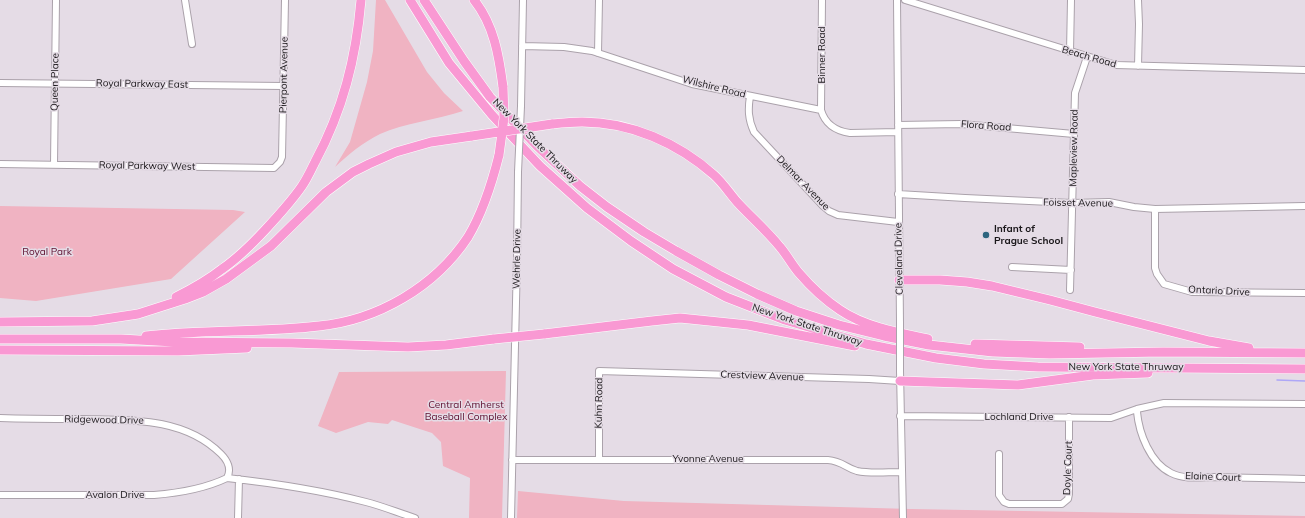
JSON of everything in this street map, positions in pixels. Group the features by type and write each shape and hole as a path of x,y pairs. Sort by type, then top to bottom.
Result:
{"highway":[{"path":"155,308 196,286 223,269 250,246 281,214 303,185 321,152 345,92 353,62 362,0"},
{"name":"New York State Thruway","path":"410,0 449,63 492,115 540,166 587,208 631,242 673,269 726,297 785,320 866,344 936,358 984,364 1030,366 1305,369"},
{"name":"New York State Thruway","path":"424,0 464,61 490,97 537,146 580,186 607,207 644,232 719,276 796,311 839,325 884,336 929,345 993,352 1050,354 1163,352 1305,353"},
{"path":"121,339 173,333 283,329 320,326 349,321 399,301 418,289 435,274 451,258 468,236 482,209 491,186 500,155 504,118 503,87 498,52 491,30 480,7 474,0"},
{"path":"0,321 92,321 138,314 203,292 226,280 271,246 326,192 353,172 396,152 431,142 552,124 588,122 632,129 667,142 690,156 715,176 737,202 780,246 800,274 822,297 841,311 860,321 885,330 928,339 974,344 1113,348 1163,352"},
{"path":"899,280 940,280 985,285 1050,300 1209,341 1274,353"},
{"path":"0,339 121,339 174,342 446,346 494,339 680,318 748,325 862,348 894,350"},
{"path":"0,350 207,350 292,343"},
{"path":"900,381 1018,385 1094,375 1260,368"}],"street":[{"name":"Queen Place","path":"54,165 56,0"},
{"path":"185,0 192,44"},
{"name":"Pierpont Avenue","path":"282,150 285,0"},
{"name":"Wehrle Drive","path":"511,518 523,0"},
{"path":"598,53 599,0"},
{"name":"Binner Road","path":"821,110 822,0"},
{"name":"Cleveland Drive","path":"897,0 900,416 903,518"},
{"name":"Beach Road","path":"905,0 1116,65 1305,70"},
{"path":"1070,52 1071,0"},
{"path":"1138,0 1138,66"},
{"name":"Wilshire Road","path":"522,46 564,47 598,53 692,84 821,110"},
{"name":"Mapleview Road","path":"1070,290 1075,93 1087,57"},
{"name":"Royal Parkway East","path":"0,82 284,86"},
{"name":"Delmar Avenue","path":"750,96 748,114 754,132 823,206 829,211 838,215 898,222"},
{"path":"821,110 825,120 837,129 844,132 898,132"},
{"name":"Flora Road","path":"898,125 961,124 1074,134"},
{"name":"Royal Parkway West","path":"0,164 274,168 280,162 282,150"},
{"name":"Foisset Avenue","path":"898,194 1072,203 1109,202 1155,209 1305,206"},
{"name":"Ontario Drive","path":"1155,209 1155,268 1164,284 1192,292 1305,294"},
{"path":"1012,267 1071,270"},
{"name":"Kuhn Road","path":"598,459 600,372 624,372"},
{"name":"Crestview Avenue","path":"624,372 900,381"},
{"name":"Lochland Drive","path":"900,416 1111,418 1164,402 1305,404"},
{"name":"Elaine Court","path":"1137,410 1140,432 1147,446 1156,459 1171,473 1192,478 1305,479"},
{"name":"Doyle Court","path":"999,454 999,495 1004,502 1010,504 1062,504 1068,499 1069,494 1069,417"},
{"name":"Ridgewood Drive","path":"0,418 136,420 174,427 192,434 219,452 228,462 229,474 227,478"},
{"name":"Yvonne Avenue","path":"512,460 828,460 840,462 850,468 860,471 901,472"},
{"path":"227,478 294,487 346,497 368,502 408,517 415,518"},
{"name":"Avalon Drive","path":"0,495 154,495 201,487 227,478"},
{"path":"238,518 239,479"}],"green space":[{"path":"376,0 385,0 427,72 444,93 463,111 389,130 367,141 335,167 350,142 367,82 373,51"},
{"name":"Royal Park","path":"0,206 233,210 245,212 171,279 36,301 0,298"},
{"name":"Central Amherst Baseball Complex","path":"506,371 502,518 469,518 470,478 443,466 441,442 432,433 392,420 388,424 368,422 336,433 318,426 339,372"},
{"path":"518,491 624,501 911,509 1305,516 1305,518 517,518"}],"waterway":[{"path":"1277,380 1305,381"}],"place":[{"name":"Infant of Prague School","path":"986,235"}]}
